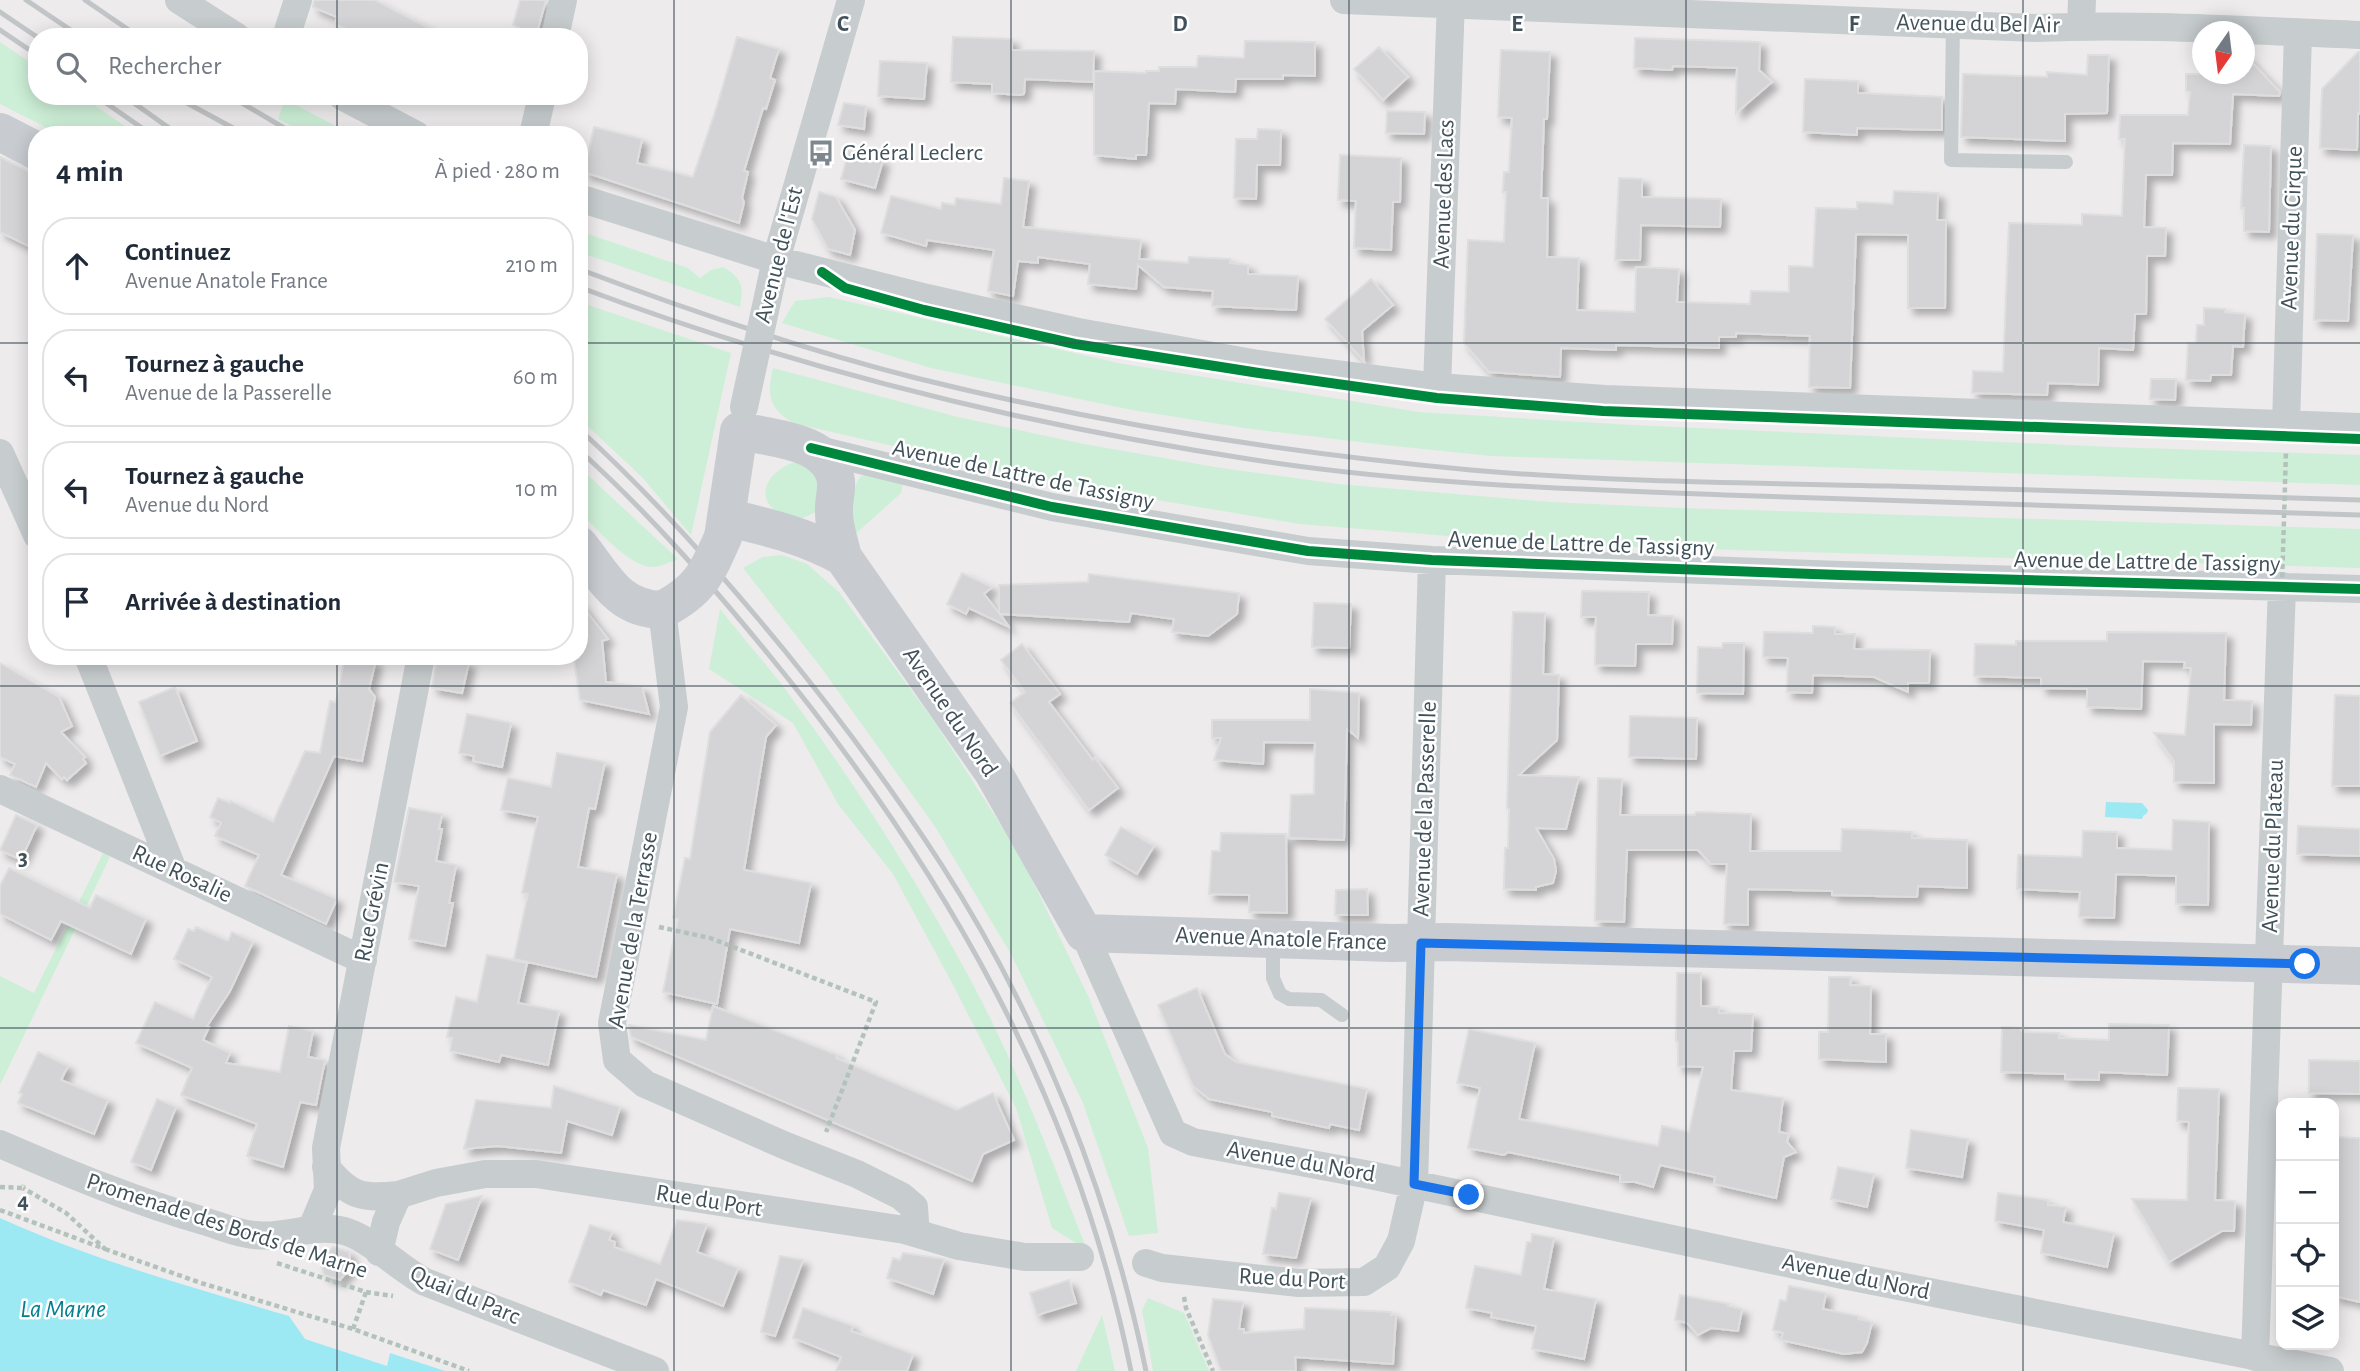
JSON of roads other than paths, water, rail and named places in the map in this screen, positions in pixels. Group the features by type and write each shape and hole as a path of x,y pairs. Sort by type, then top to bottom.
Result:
{"street":[{"path":"179,0 223,28"},
{"path":"289,28 298,0"},
{"path":"557,28 563,0"},
{"name":"Avenue de l'Est","path":"742,419 776,260 851,0"},
{"name":"Avenue du Bel Air","path":"1344,0 1451,2 2035,28 2081,13 2298,33 2360,35"},
{"name":"Avenue des Lacs","path":"1437,387 1451,2"},
{"name":"Avenue du Cirque","path":"2286,438 2298,33"},
{"path":"359,105 399,126"},
{"path":"535,126 540,105"},
{"path":"0,132 28,146"},
{"path":"588,201 776,260 927,298 1078,331 1258,365 1437,387 1605,400 2286,438 2360,427"},
{"path":"588,556 629,604 644,610 662,610 683,599 699,583 710,565 724,527 742,419 811,448 825,459 835,477 835,524 843,557"},
{"name":"Avenue de Lattre de Tassigny","path":"811,448 1052,507 1308,551 1432,560 1840,575 2360,589"},
{"path":"0,453 28,515"},
{"path":"791,533 815,525 834,508"},
{"path":"724,527 791,533 843,557"},
{"name":"Avenue du Nord","path":"843,557 993,772 1084,933 1173,1133 1193,1142 1414,1184 1838,1274 2330,1371"},
{"name":"Avenue de la Passerelle","path":"1414,1184 1432,560"},
{"name":"Avenue du Plateau","path":"2255,1357 2282,586"},
{"name":"Avenue de la Terrasse","path":"662,610 674,707 612,1023 617,1060 645,1084 857,1174 901,1196 914,1208 915,1222 905,1230"},
{"path":"92,665 173,870"},
{"name":"Rue Grévin","path":"312,1228 328,1190 326,1148 419,665"},
{"name":"Rue Rosalie","path":"0,789 363,960"},
{"name":"Avenue Anatole France","path":"1084,933 2360,966"},
{"name":"Quai du Parc","path":"0,1144 76,1177 172,1212 254,1235 282,1236 312,1228 349,1233 425,1282 654,1371"},
{"path":"326,1167 339,1183 357,1195 372,1198 398,1195"},
{"name":"Rue du Port","path":"398,1195 436,1182 485,1174 536,1174 905,1230 958,1246 1025,1256 1080,1256"},
{"name":"Rue du Port","path":"1146,1263 1162,1268 1299,1283 1364,1282 1387,1267 1401,1241 1414,1184"},
{"path":"379,1252 386,1222 398,1195"}],"lane":[{"path":"1953,24 1951,160 2066,162"},
{"path":"1273,939 1273,978 1280,994 1289,999 1321,1000 1342,1014"}],"water":[{"path":"2106,802 2142,803 2148,810 2142,819 2105,817"},
{"name":"La Marne","path":"0,1218 106,1260 289,1316 305,1339 387,1366 390,1353 445,1371 0,1371"}],"railway":[{"path":"26,0 68,28"},
{"path":"85,0 126,28"},
{"path":"0,12 28,31"},
{"path":"0,30 28,49"},
{"path":"109,105 139,126"},
{"path":"137,105 166,126"},
{"path":"191,105 229,126"},
{"path":"245,105 281,126"},
{"path":"588,272 746,328 916,378 1123,422 1331,455 1471,470 1627,480 2360,500"},
{"path":"588,290 744,344 912,391 1083,430 1313,468 1430,480 1607,490 2360,515"},
{"path":"588,438 686,536 785,651 885,782 977,923 1010,983 1067,1108 1112,1238 1146,1371"},
{"path":"588,458 678,549 769,655 833,736 892,819 946,904 995,990 1038,1080 1076,1173 1107,1270 1131,1371"}],"place":[{"name":"Général Leclerc","path":"821,153"}]}
